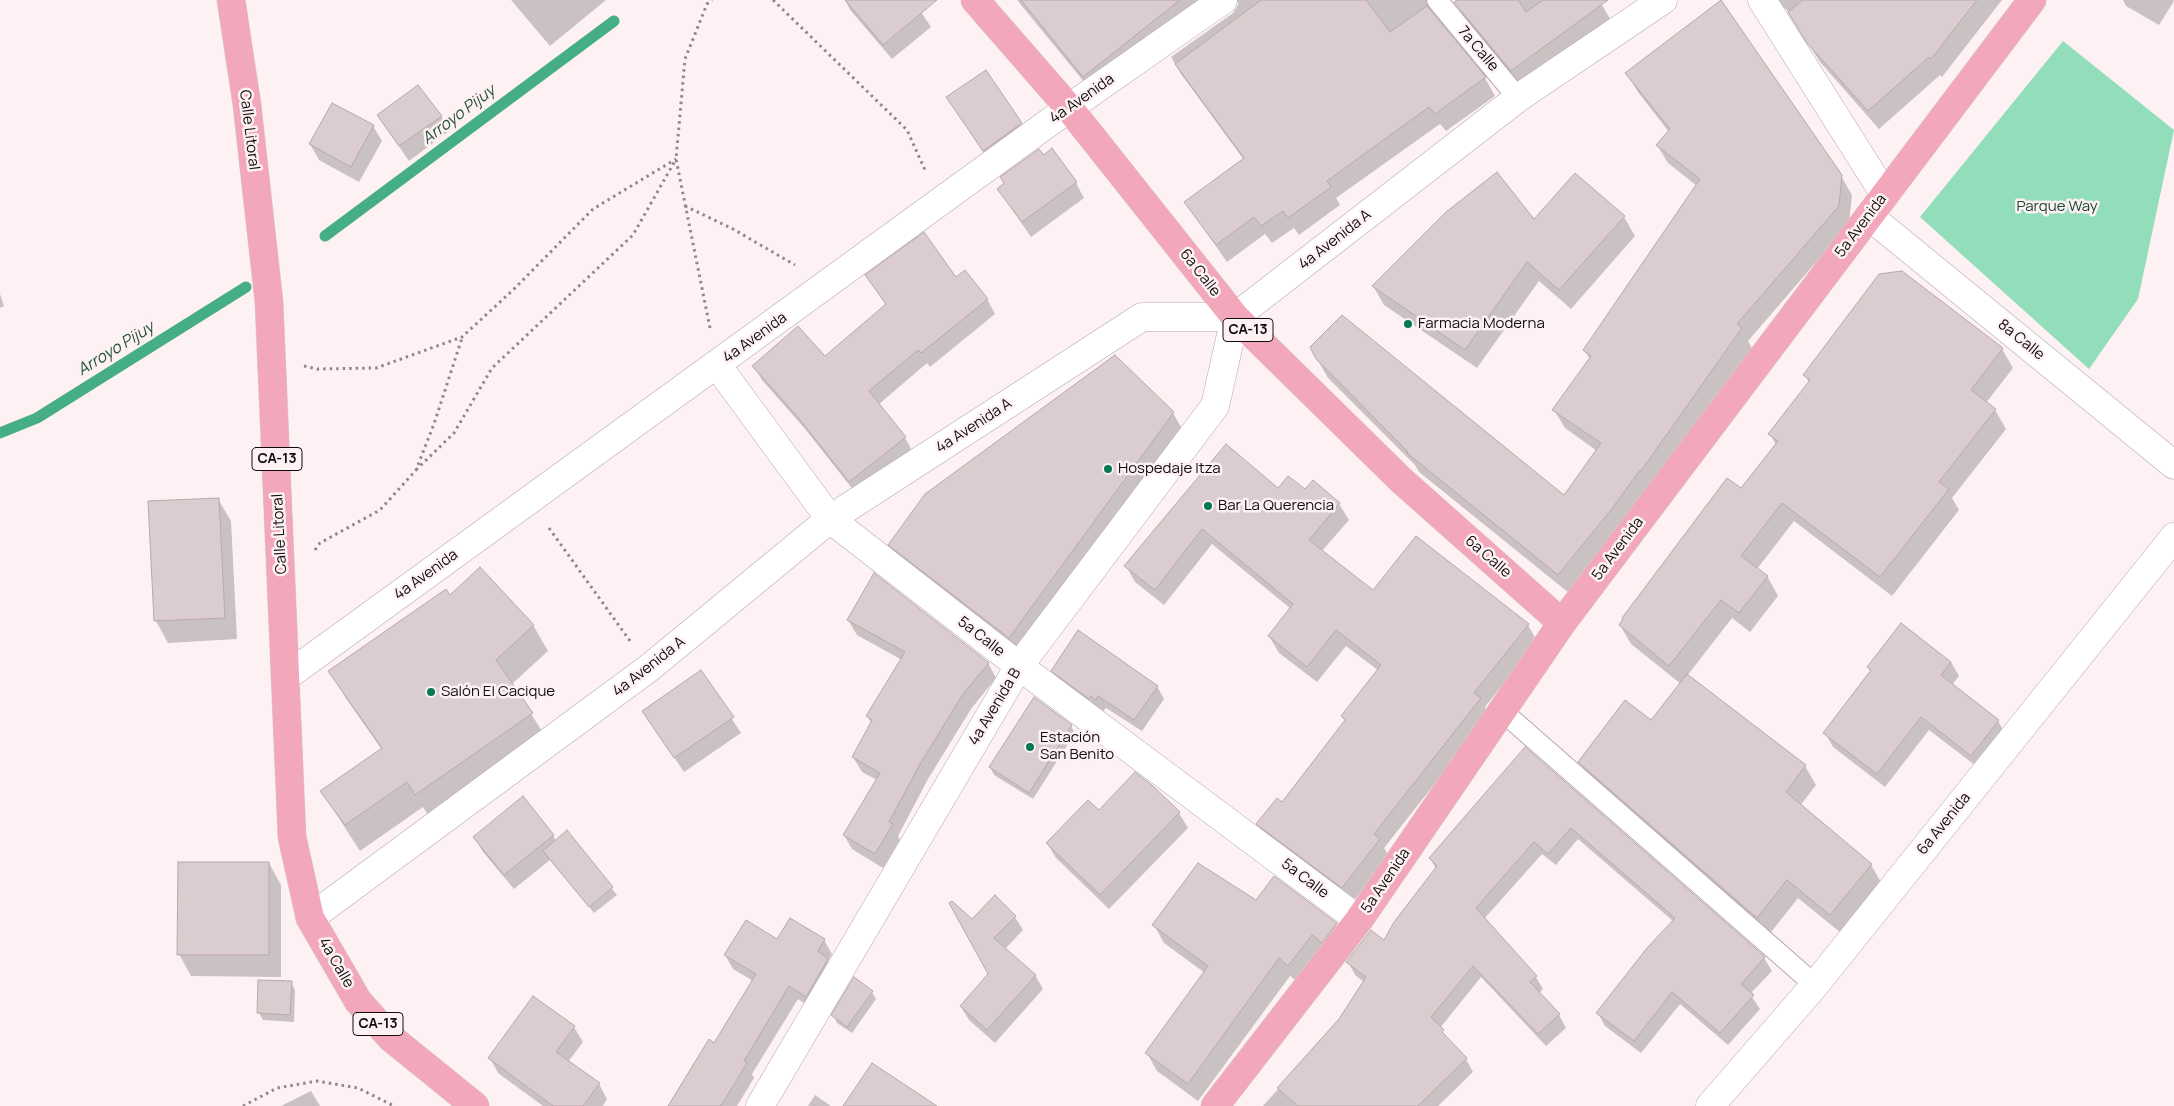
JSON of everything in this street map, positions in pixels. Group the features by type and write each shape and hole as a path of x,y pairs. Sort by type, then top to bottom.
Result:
{"main road":[{"name":"Calle Litoral","path":"231,0 247,105 269,302 287,676 292,837 310,918"},
{"name":"6a Calle","path":"975,0 1070,108 1235,318 1401,480 1562,623"},
{"name":"5a Avenida","path":"1215,1106 1359,920 1562,623 2032,0"},
{"name":"4a Calle","path":"310,918 358,1001 391,1038 475,1106"}],"street":[{"name":"4a Avenida","path":"287,676 1070,108 1223,0"},
{"name":"4a Avenida A","path":"310,918 649,668 830,519 1142,317 1235,318 1518,98 1663,0"},
{"name":"8a Calle","path":"1762,0 1877,206 2174,465"},
{"name":"4a Avenida B","path":"760,1106 1019,666 1215,406 1235,318"},
{"name":"5a Calle","path":"717,365 830,519 1019,666 1359,920"},
{"name":"6a Avenida","path":"1710,1106 1814,985 2174,537"}],"lane":[{"name":"7a Calle","path":"1437,0 1518,98"},
{"path":"1502,711 1814,985"}],"path":[{"path":"712,0 706,4 685,59 676,159 717,365"},
{"path":"773,0 907,130 940,202"},
{"path":"272,358 317,369 376,368 462,337 513,290 592,209 676,159"},
{"path":"282,587 320,543 380,510 416,470 454,433 492,368 634,235 676,159"},
{"path":"686,206 733,229 828,284"},
{"path":"416,470 434,424 462,337"},
{"path":"529,501 649,668"},
{"path":"242,1106 276,1088 318,1081 358,1088 394,1106"}],"green space":[{"name":"Parque Way","path":"2063,41 2174,130 2138,299 2089,369 1920,217"}],"building":[{"path":"845,0 937,0 883,45"},
{"path":"1021,0 1180,0 1083,77"},
{"path":"1261,0 1366,0 1390,32 1427,6 1486,77 1435,114 1429,107 1327,181 1331,187 1288,218 1283,211 1261,226 1254,217 1216,245 1184,202 1244,158 1175,64"},
{"path":"1457,0 1518,0 1526,12 1543,0 1608,0 1511,71 1454,2"},
{"path":"1721,0 1842,175 1839,206 1737,324 1742,328 1641,471 1558,575 1407,453 1316,359 1310,347 1342,315 1564,495 1601,443 1552,410 1591,356 1583,350 1700,179 1656,145 1670,129 1625,73"},
{"path":"1803,0 1977,0 1931,59 1929,57 1868,111 1807,43 1788,12"},
{"path":"986,70 1022,123 983,151 946,97"},
{"path":"418,85 442,116 399,146 377,115"},
{"path":"332,103 374,125 351,167 309,144"},
{"path":"1052,148 1077,182 1022,222 997,189 1004,183 1000,177 1039,149 1044,155"},
{"path":"1497,172 1534,219 1575,173 1625,216 1559,290 1527,262 1465,350 1372,286 1446,212"},
{"path":"924,232 956,277 965,270 988,299 921,353 918,350 869,391 906,437 849,482 796,415 752,366 798,326 825,356 886,304 865,275"},
{"path":"1902,271 2003,348 1971,390 1996,409 1939,482 1949,489 1880,577 1782,503 1741,556 1768,576 1739,613 1721,600 1669,666 1619,625 1622,618 1727,478 1741,488 1778,441 1768,434 1810,380 1803,375 1879,274"},
{"path":"1115,355 1174,412 1009,638 888,545 925,494"},
{"path":"1226,444 1278,488 1288,476 1305,489 1313,480 1340,503 1309,540 1373,590 1416,536 1529,624 1474,693 1481,698 1374,834 1380,839 1342,888 1256,824 1277,798 1282,802 1345,720 1341,716 1381,665 1336,630 1307,667 1268,636 1293,604 1202,529 1155,590 1124,566"},
{"path":"219,498 225,618 154,621 148,501"},
{"name":"Salón El Cacique","path":"480,567 534,625 496,660 533,713 415,795 407,782 345,825 320,791 382,748 328,671 446,589 450,595"},
{"path":"874,573 989,663 963,694 920,764 889,822 893,824 875,854 843,835 880,773 852,757 872,720 866,716 905,652 847,620"},
{"path":"1901,623 1951,662 1941,675 1999,720 1971,756 1921,717 1877,774 1823,733 1871,670 1867,667"},
{"path":"1078,630 1158,686 1134,720 1098,696 1096,700 1091,696 1089,699 1051,671"},
{"path":"701,670 734,717 674,758 642,711"},
{"path":"1687,674 1806,765 1786,792 1872,864 1830,915 1787,880 1757,918 1578,762 1625,700 1651,720"},
{"name":"Estación San Benito","path":"1034,697 1072,725 1029,793 989,767"},
{"path":"1525,747 1765,957 1741,984 1754,995 1720,1033 1672,992 1634,1041 1596,1013 1647,948 1675,918 1571,828 1548,854 1534,842 1476,908 1537,976 1530,982 1560,1014 1538,1034 1473,966 1431,1017 1444,1030 1442,1032 1467,1058 1418,1106 1298,1106 1277,1088 1339,1019 1366,977 1346,962 1371,930 1384,940 1394,922 1437,866 1429,858"},
{"path":"1135,772 1180,812 1100,895 1046,843 1088,800 1099,810"},
{"path":"523,796 554,835 504,875 473,837"},
{"path":"567,830 613,887 589,907 543,851"},
{"path":"178,862 269,862 269,955 177,955"},
{"path":"1198,863 1256,900 1274,876 1337,923 1322,943 1312,935 1288,966 1279,958 1188,1084 1145,1053 1208,966 1152,925"},
{"path":"995,895 1016,916 994,938 1036,975 987,1030 960,1006 988,974 949,903 952,901 972,919"},
{"path":"790,918 825,939 818,951 828,959 806,997 789,986 744,1061 747,1063 721,1106 668,1106 709,1039 714,1043 756,974 724,955 746,920 777,939"},
{"path":"854,977 873,991 847,1027 831,1015"},
{"path":"258,980 292,981 290,1015 257,1013"},
{"path":"533,996 575,1026 556,1052 600,1083 583,1106 553,1106 488,1058"},
{"path":"872,1063 937,1106 843,1106"}],"waterway":[{"name":"Arroyo Pijuy","path":"325,236 614,21"},
{"name":"Arroyo Pijuy","path":"0,433 37,418 246,287"}],"place":[{"name":"Farmacia Moderna","path":"1408,324"},
{"name":"Hospedaje Itza","path":"1108,469"},
{"name":"Bar La Querencia","path":"1208,506"},
{"name":"Salón El Cacique","path":"431,692"},
{"name":"Estación San Benito","path":"1030,747"}]}
